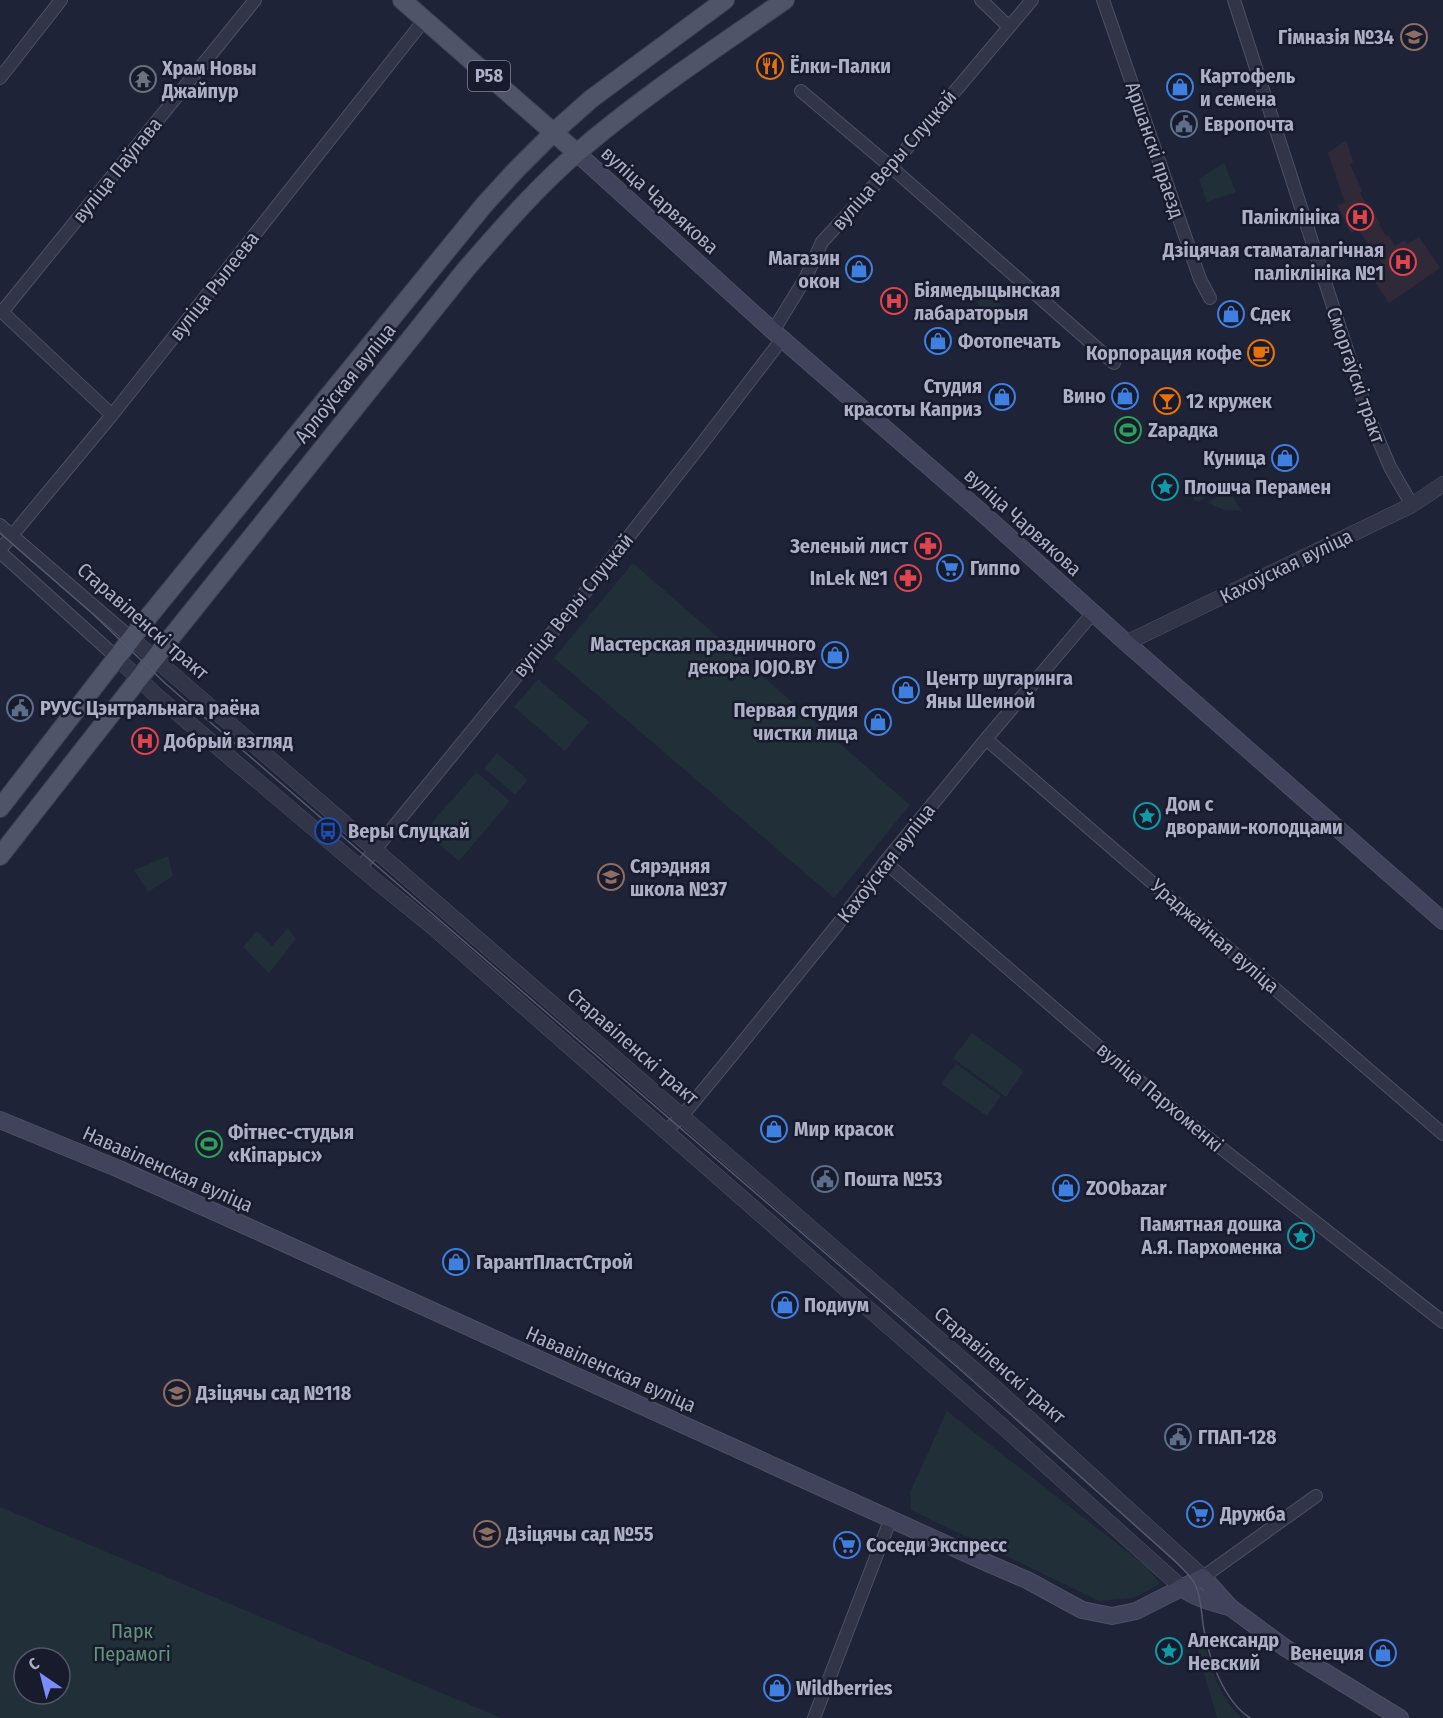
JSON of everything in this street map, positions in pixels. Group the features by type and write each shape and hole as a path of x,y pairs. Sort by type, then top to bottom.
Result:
{"main road":[{"name":"Р58","path":"402,0 577,153"},
{"name":"Арлоўская вуліца","path":"0,856 138,678 467,268 536,191 614,122 785,0"},
{"name":"Арлоўская вуліца","path":"0,808 131,638 484,205 554,132 591,99 715,3"},
{"name":"вуліца Чарвякова","path":"577,153 777,335 980,511 1126,643 1443,921"},
{"path":"49,745 58,741 70,746 73,754 71,765"},
{"name":"Нававіленская вуліца","path":"0,1120 119,1169 255,1230 1027,1580 1083,1610 1112,1616 1136,1611 1203,1577"},
{"name":"Старавіленскі тракт","path":"1203,1577 1230,1607 1284,1647 1400,1718"},
{"name":"Старавіленскі тракт","path":"1181,1587 1199,1599 1230,1607"}],"street":[{"path":"0,78 61,0"},
{"name":"вуліца Паўлава","path":"1,311 255,0"},
{"path":"981,0 1009,27"},
{"name":"вуліца Веры Слуцкай","path":"360,868 582,596 704,441 777,335 822,242 891,167 1032,0"},
{"name":"Аршанскі праезд","path":"1103,0 1200,279 1210,298"},
{"name":"Сморгаўскі тракт","path":"1234,0 1368,415 1390,467 1412,505"},
{"name":"вуліца Рылеева","path":"0,551 112,415 425,20"},
{"path":"801,91 1114,363"},
{"path":"1,311 112,415"},
{"name":"Кахоўская вуліца","path":"1126,643 1412,505 1443,484"},
{"name":"Старавіленскі тракт","path":"0,525 993,1386 1203,1577"},
{"name":"Старавіленскі тракт","path":"0,551 156,696 434,928 1001,1425 1181,1587"},
{"name":"Кахоўская вуліца","path":"665,1132 682,1116 838,924 885,862 1093,613"},
{"name":"Ураджайная вуліца","path":"986,739 1443,1134"},
{"name":"вуліца Пархоменкі","path":"885,862 1193,1126 1443,1322"},
{"path":"1203,1577 1316,1496"},
{"path":"814,1718 891,1518"}],"shaded area":[{"name":"Паліклініка","path":"1346,140 1353,162 1350,164 1362,191 1360,193 1386,236 1388,235 1395,246 1405,240 1407,244 1419,237 1440,268 1389,303 1372,277 1384,267 1358,229 1351,233 1337,205 1345,203 1328,153"}],"green space":[{"path":"1224,163 1236,192 1207,202 1199,179"},
{"path":"987,290 1009,314 1002,324 995,324 977,303"},
{"path":"1211,484 1219,488 1199,502 1194,500 1193,490"},
{"path":"1228,489 1242,511 1224,510 1208,503"},
{"path":"633,563 910,805 834,898 554,658"},
{"path":"538,679 589,722 565,751 514,707"},
{"path":"497,753 528,780 515,795 484,768"},
{"path":"476,772 510,801 459,861 424,832"},
{"path":"168,856 173,876 148,892 134,870"},
{"path":"288,928 296,939 269,973 243,947 257,931 272,946"},
{"path":"972,1033 1024,1071 1006,1097 953,1058"},
{"path":"956,1064 1001,1096 987,1116 941,1084"},
{"path":"947,1411 1147,1567 1160,1584 1134,1598 1099,1601 911,1510 910,1492"},
{"name":"Парк Перамогі","path":"0,1507 501,1718 0,1718"},
{"path":"1197,1636 1202,1636 1221,1690 1242,1718 1217,1718 1196,1644"}],"tram line":[{"path":"0,533 94,615 166,684 963,1372 1174,1560 1191,1577 1197,1589 1206,1641 1219,1678 1233,1701 1250,1718"}],"place":[{"name":"Гімназія №34","path":"1414,37"},
{"name":"Ёлки-Палки","path":"770,66"},
{"name":"Храм Новы Джайпур","path":"143,79"},
{"name":"Картофель и семена","path":"1180,87"},
{"name":"Европочта","path":"1184,124"},
{"name":"Паліклініка","path":"1360,217"},
{"name":"Дзіцячая стаматалагічная паліклініка №1","path":"1403,262"},
{"name":"Магазин окон","path":"859,269"},
{"name":"Біямедыцынская лабараторыя","path":"894,301"},
{"name":"Сдек","path":"1231,314"},
{"name":"Фотопечать","path":"938,341"},
{"name":"Корпорация кофе","path":"1261,353"},
{"name":"Вино","path":"1125,396"},
{"name":"Студия красоты Каприз","path":"1002,397"},
{"name":"12 кружек","path":"1167,401"},
{"name":"Zарадка","path":"1128,430"},
{"name":"Куница","path":"1285,458"},
{"name":"Плошча Перамен","path":"1165,487"},
{"name":"Зеленый лист","path":"928,546"},
{"name":"Гиппо","path":"950,568"},
{"name":"InLek №1","path":"908,578"},
{"name":"Мастерская праздничного декора JOJO.BY","path":"835,655"},
{"name":"Центр шугаринга Яны Шеиной","path":"906,690"},
{"name":"РУУС Цэнтральнага раёна","path":"20,708"},
{"name":"Первая студия чистки лица","path":"878,722"},
{"name":"Добрый взгляд","path":"145,741"},
{"name":"Дом с дворами-колодцами","path":"1147,816"},
{"name":"Веры Слуцкай","path":"328,831"},
{"name":"Сярэдняя школа №37","path":"611,877"},
{"name":"Мир красок","path":"774,1129"},
{"name":"Фітнес-студыя «Кіпарыс»","path":"209,1144"},
{"name":"Пошта №53","path":"825,1179"},
{"name":"ZOObazar","path":"1066,1188"},
{"name":"Памятная дошка А.Я. Пархоменка","path":"1301,1236"},
{"name":"ГарантПластСтрой","path":"456,1262"},
{"name":"Подиум","path":"785,1305"},
{"name":"Дзіцячы сад №118","path":"177,1393"},
{"name":"ГПАП-128","path":"1178,1437"},
{"name":"Дружба","path":"1200,1514"},
{"name":"Дзіцячы сад №55","path":"487,1534"},
{"name":"Соседи Экспресс","path":"847,1545"},
{"name":"Александр Невский","path":"1169,1651"},
{"name":"Венеция","path":"1383,1653"},
{"name":"Wildberries","path":"777,1688"}]}
